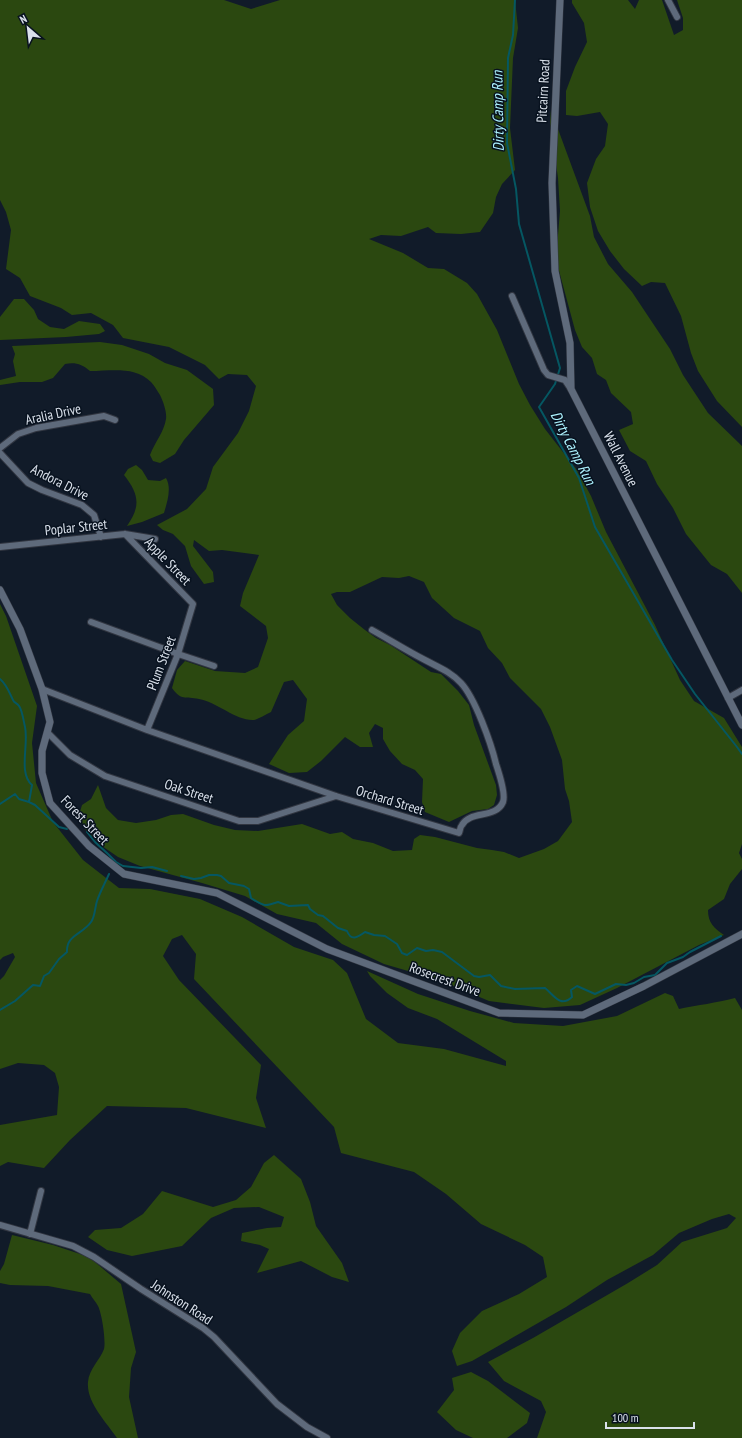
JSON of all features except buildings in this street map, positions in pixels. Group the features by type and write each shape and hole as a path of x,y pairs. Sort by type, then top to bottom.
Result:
{"street":[{"name":"Pitcairn Road","path":"552,183 560,0"},
{"path":"668,0 677,18"},
{"name":"Wall Avenue","path":"552,183 555,271 570,343 571,389 742,725"},
{"path":"512,296 544,370 548,375 564,380 571,389"},
{"name":"Aralia Drive","path":"0,448 18,434 36,428 104,416 115,420"},
{"name":"Andora Drive","path":"0,453 28,483 42,490 82,505 94,515 101,536"},
{"name":"Poplar Street","path":"0,547 125,534 155,539"},
{"name":"Apple Street","path":"125,534 193,604"},
{"name":"Forest Street","path":"0,590 20,629 42,689 50,722 42,751 42,772 50,803 89,846 124,874 173,883"},
{"name":"Plum Street","path":"147,730 178,654 193,604"},
{"path":"91,622 214,666"},
{"name":"Orchard Street","path":"42,689 147,730 336,796 459,833 462,824 470,817 492,812 500,808 504,801 503,790 490,745 480,718 462,684 450,674 372,630"},
{"path":"728,698 742,690"},
{"name":"Oak Street","path":"48,733 70,755 105,776 239,820 258,821 336,796"},
{"name":"Rosecrest Drive","path":"173,883 217,893 327,949 499,1013 583,1014 644,986 742,934"},
{"path":"30,1234 41,1191"},
{"name":"Johnston Road","path":"0,1225 73,1246 94,1257 203,1328 214,1337 276,1404 307,1427 327,1438"}],"green space":[{"path":"0,0 224,0 251,9 280,0 515,0 518,28 513,58 510,128 515,170 502,184 496,197 493,213 480,232 461,234 436,233 428,227 401,236 381,235 369,239 403,253 428,268 444,269 467,283 477,294 497,330 519,384 530,405 545,429 577,470 591,496 606,532 655,625 680,680 694,701 724,718 742,747 742,844 739,853 742,859 742,869 730,884 724,899 708,910 710,922 724,935 699,945 617,988 580,1005 544,1008 489,1001 439,980 384,964 342,944 316,923 277,914 245,896 140,866 118,857 102,846 85,829 79,815 82,805 91,799 98,785 106,808 118,820 136,823 156,820 171,815 183,814 214,825 235,830 258,831 302,824 330,834 342,832 353,839 373,843 393,851 412,850 414,839 420,835 435,837 477,848 504,852 519,858 544,849 558,841 572,822 569,801 565,789 562,760 550,727 541,709 510,678 502,663 488,648 480,631 454,618 432,598 424,582 409,576 399,578 382,577 350,592 337,592 331,594 337,605 350,618 376,638 390,645 431,672 441,674 458,691 469,705 474,725 496,785 497,795 494,805 488,809 472,811 449,822 425,812 422,802 423,779 415,770 402,764 390,751 383,739 383,728 375,724 369,733 373,747 360,747 345,737 321,761 307,772 289,773 269,764 288,735 304,721 307,699 293,680 284,682 271,712 254,720 240,718 206,701 178,695 172,688 177,670 185,661 215,671 245,673 258,667 268,638 266,626 240,606 243,593 259,555 222,550 209,551 194,540 193,546 213,572 214,582 204,584 191,566 185,546 173,534 163,530 157,525 187,509 206,489 213,467 238,433 249,411 256,386 247,375 228,374 219,379 205,365 169,347 123,338 113,325 91,313 72,315 61,308 30,296 20,278 6,269 11,230 6,212 0,200"},
{"path":"572,0 628,0 635,9 639,0 662,0 674,35 683,30 683,18 677,0 742,0 742,427 717,401 698,371 691,353 681,316 665,283 651,282 642,286 624,269 610,251 598,231 590,207 587,183 596,159 605,146 608,124 600,112 577,116 566,115 566,91 587,42 584,23 572,3"},
{"path":"551,110 590,216 594,237 608,264 632,292 670,349 683,375 708,413 742,446 742,593 727,574 711,565 686,534 673,508 657,484 646,461 630,451 619,430 633,424 631,412 611,393 606,380 597,374 592,358 582,347 575,330 558,267 557,247 560,211 558,178 550,122"},
{"path":"14,299 24,299 34,310 38,319 50,327 64,329 79,321 100,324 105,331 99,334 66,337 0,340 0,317"},
{"path":"100,342 122,345 149,354 165,363 187,370 213,389 214,405 184,440 175,454 160,463 153,461 150,455 165,424 165,410 160,395 154,385 145,377 123,370 90,371 78,364 69,363 65,364 53,378 42,382 20,382 0,385 0,380 16,376 13,361 15,354 12,346"},
{"path":"136,465 142,470 148,480 160,481 166,478 169,486 168,496 164,513 127,526 135,512 136,500 133,488 124,475 128,469"},
{"path":"0,604 6,616 37,706 32,743 36,783 53,822 83,860 119,888 150,889 200,899 242,917 294,947 333,960 347,973 366,1019 398,1043 444,1049 506,1066 506,1061 437,1019 408,1008 387,993 367,971 418,994 470,1011 514,1023 563,1026 617,1016 665,993 673,996 679,1009 735,998 742,1010 742,1438 537,1438 546,1412 541,1401 504,1381 488,1362 533,1338 628,1283 657,1265 682,1242 727,1228 736,1218 729,1214 712,1219 679,1233 653,1255 607,1280 566,1307 472,1361 457,1366 452,1351 460,1333 482,1311 519,1294 547,1277 543,1257 525,1245 481,1224 446,1194 414,1172 341,1153 334,1127 194,979 196,954 182,935 172,939 163,956 179,980 261,1065 256,1098 266,1128 186,1108 107,1106 70,1140 44,1168 8,1162 0,1166 0,1125 57,1115 59,1087 55,1073 44,1065 18,1063 0,1069 0,980 15,957 13,953 3,957 0,960"},
{"path":"274,1155 301,1179 310,1202 316,1226 342,1263 349,1282 332,1277 301,1261 257,1273 269,1249 260,1245 241,1241 242,1233 281,1227 284,1217 259,1207 234,1208 211,1218 182,1246 132,1256 107,1250 88,1237 95,1230 121,1228 143,1214 162,1191 213,1207 236,1200 251,1187 264,1163"},
{"path":"12,1235 53,1245 89,1257 121,1284 136,1352 131,1368 129,1397 138,1438 117,1438 98,1412 90,1397 88,1390 89,1377 104,1349 102,1321 97,1304 90,1294 48,1286 10,1285 0,1283 0,1271 4,1264"},
{"path":"471,1372 488,1381 530,1413 527,1423 507,1438 473,1438 456,1430 437,1412 454,1390 452,1378"}],"waterway":[{"name":"Dirty Camp Run","path":"515,0 513,35 508,58 507,143 516,189 519,224 560,368 555,384 539,407 579,478 595,527 672,660 695,694 742,754"},
{"path":"0,679 6,686 13,701 20,708 23,716 26,734 25,766 28,780 32,785 29,802"},
{"path":"0,804 15,794 19,799 35,805 59,827 67,829"},
{"path":"87,832 116,862 123,866 141,868 152,867 167,871"},
{"path":"0,1010 15,1001 33,985 40,986 44,976 49,973 59,959 67,952 67,946 72,938 88,926 92,920 96,903 109,874"},
{"path":"181,876 194,879 209,875 221,876 229,883 244,886 249,889 251,898 264,905 270,905 278,902 289,906 308,905 310,909 318,915 323,916 338,928 347,931 350,936 354,938 365,932 385,936 397,944 402,953 407,955 417,948 426,951 433,950 442,952 474,976 479,977 490,975 501,986 515,989 545,988 561,1001 568,1000 572,997 571,990 577,986 595,994 616,984 626,985 634,983 644,977 655,975 667,963 683,957 721,936"}]}
